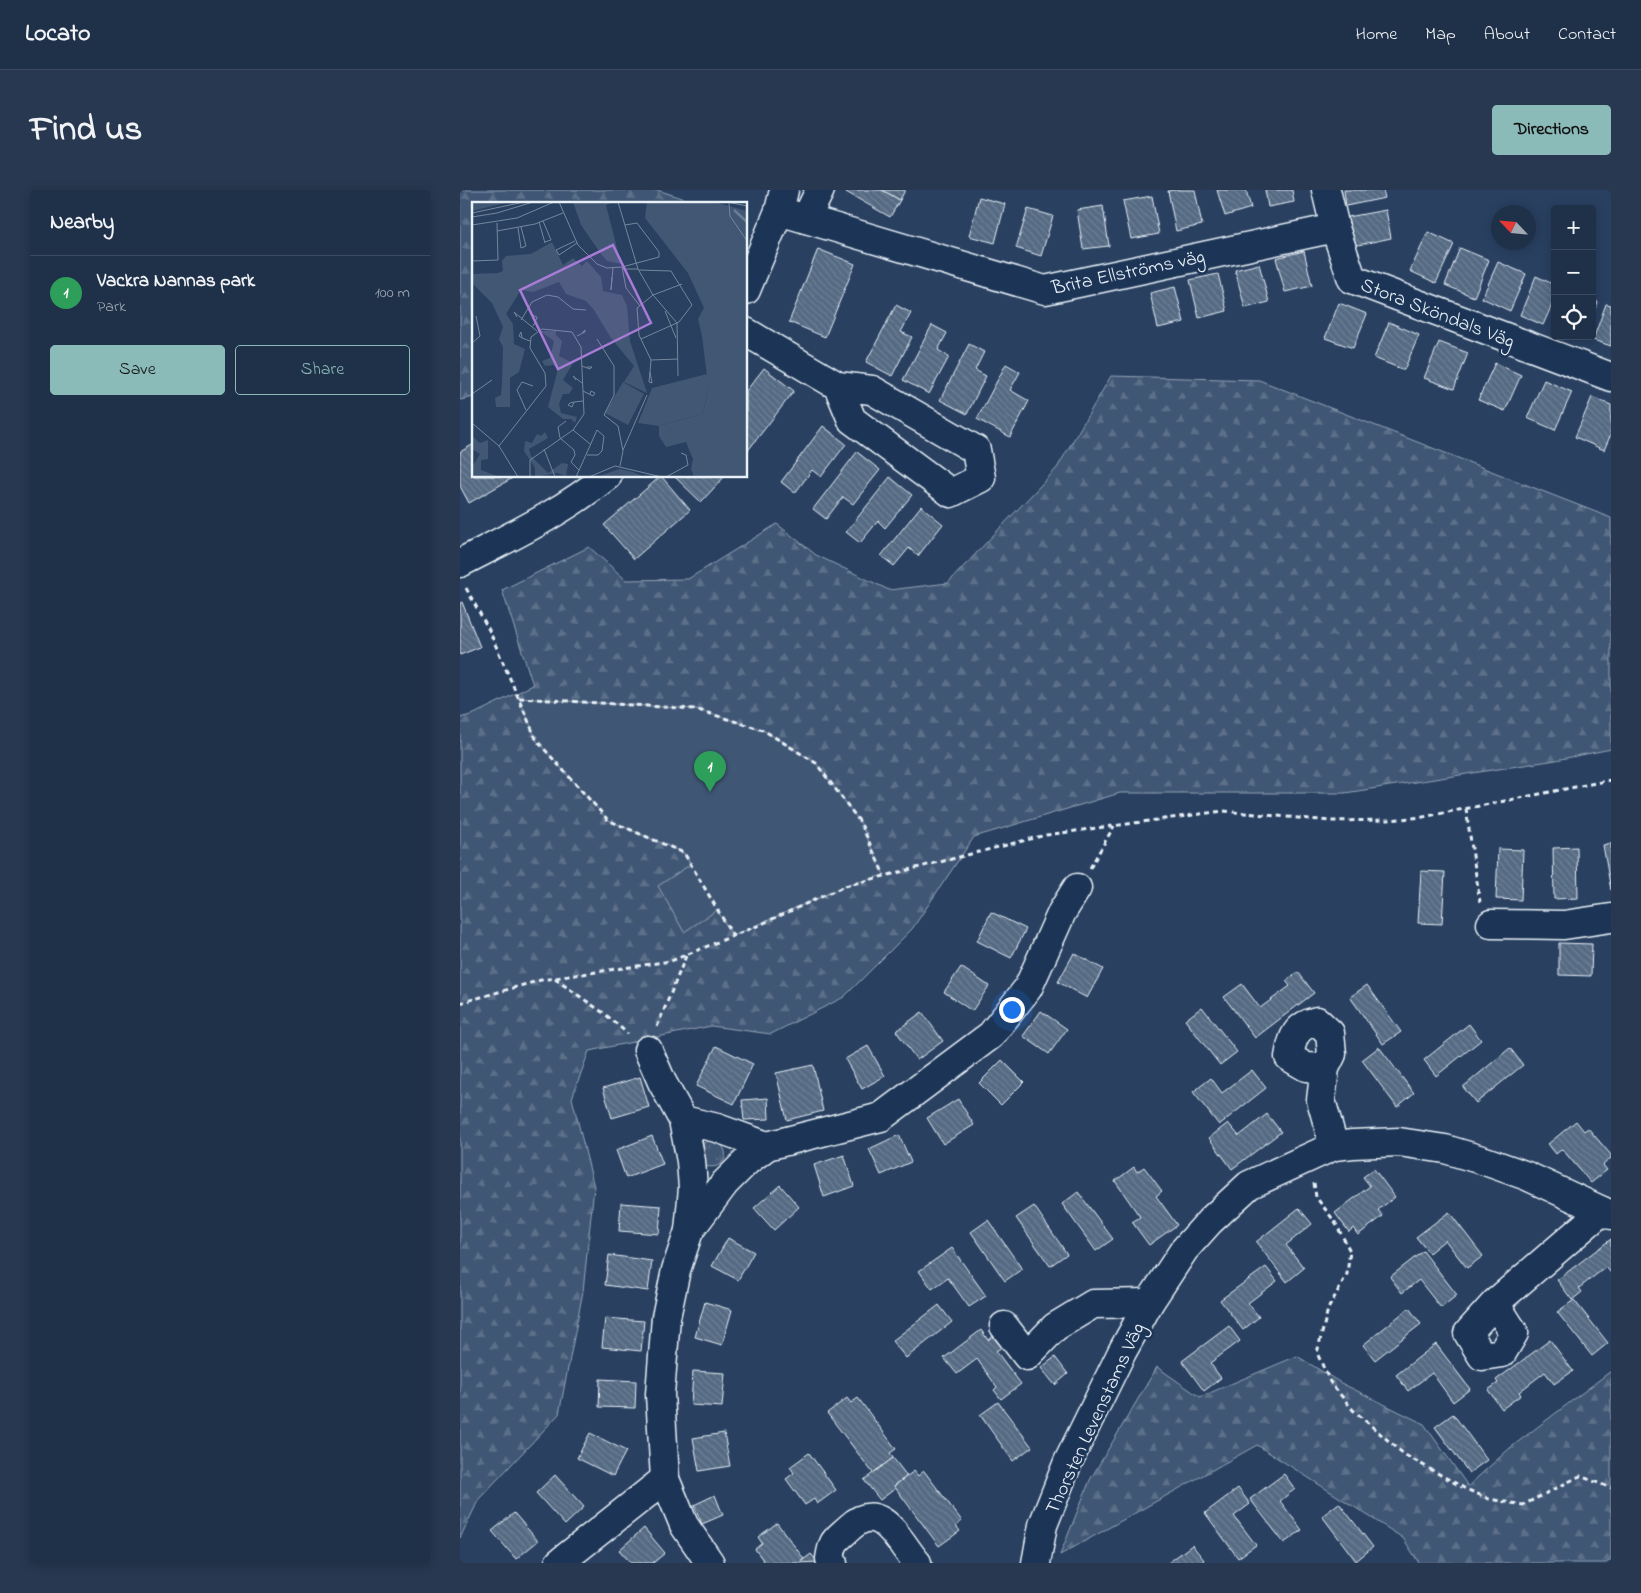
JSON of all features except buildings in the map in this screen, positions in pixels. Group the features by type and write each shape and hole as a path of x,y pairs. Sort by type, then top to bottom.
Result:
{"street":[{"path":"806,219 820,190"},
{"name":"Stora Sköndals Väg","path":"1326,190 1335,228 1352,279 1611,377"},
{"path":"748,285 782,201"},
{"name":"Brita Ellströms väg","path":"782,201 806,219 1044,290 1335,228"},
{"path":"748,333 838,386 872,390 976,450 981,478 950,493 852,420 838,386"},
{"path":"461,572 533,524 588,492 605,478"},
{"path":"690,1231 725,1183 747,1161 767,1146 881,1117 991,1035 1028,988 1062,912 1077,888"},
{"path":"1490,924 1564,925 1611,918"},
{"path":"648,1050 662,1082 683,1120 691,1161 693,1188 690,1231 676,1270 666,1317 660,1394 665,1479 684,1525 710,1563"},
{"path":"1325,1068 1321,1100 1334,1146"},
{"path":"683,1120 717,1128 767,1146"},
{"name":"Thorsten Levenstams Väg","path":"1036,1563 1043,1525 1068,1462 1122,1352 1149,1303 1184,1250 1210,1221 1249,1185 1334,1146 1400,1142 1445,1148 1527,1176 1607,1213 1495,1303"},
{"name":"Thorsten Levenstams Väg","path":"1004,1326 1027,1356 1055,1327 1093,1304 1149,1303"},
{"path":"559,1563 665,1479"},
{"path":"833,1563 830,1559 832,1543 859,1519 875,1517 886,1524 905,1559"}],"path":[{"path":"461,572 489,630 537,741 608,820 684,852 733,936"},
{"path":"518,698 695,710 763,730 816,763 860,822 884,875"},
{"path":"460,1003 541,980 671,961 733,936 845,886 1046,835 1223,810 1331,821 1423,817 1611,780"},
{"path":"1466,809 1480,907 1490,924"},
{"path":"1077,888 1100,853 1115,825"},
{"path":"555,978 605,1014 648,1050 686,955"},
{"path":"1314,1182 1316,1197 1335,1222 1350,1251 1348,1274 1328,1309 1317,1353 1330,1382 1353,1410 1405,1455 1464,1488 1489,1499 1522,1505 1580,1476 1611,1488"}],"green space":[{"path":"460,190 657,190 695,202 472,202 472,397 460,400"},
{"path":"1111,376 1259,380 1611,518 1611,749 1556,760 1345,793 1120,793 974,837 912,929 844,997 771,1034 711,1026 589,1051 572,1098 594,1187 583,1291 559,1414 479,1499 460,1538 460,718 474,714 533,685 502,590 589,547 626,580 688,579 777,524 816,555 889,590 948,583 1057,468","holes":["684,853 860,881 733,936"]},
{"path":"519,698 695,709 763,730 816,763 860,822 884,875 845,886 733,936 717,910 684,932 658,886 691,864 684,853 608,820 537,741"},
{"path":"712,1140 719,1143 725,1152 723,1162 713,1167 705,1166 700,1147 705,1142"},
{"path":"1297,1356 1341,1383 1424,1424 1468,1486 1510,1448 1611,1371 1611,1560 1606,1563 1419,1563 1403,1538 1257,1445 1060,1555 1090,1480 1157,1367 1200,1397"}],"place":[{"name":"Vackra Nannas park","path":"710,792"}]}
